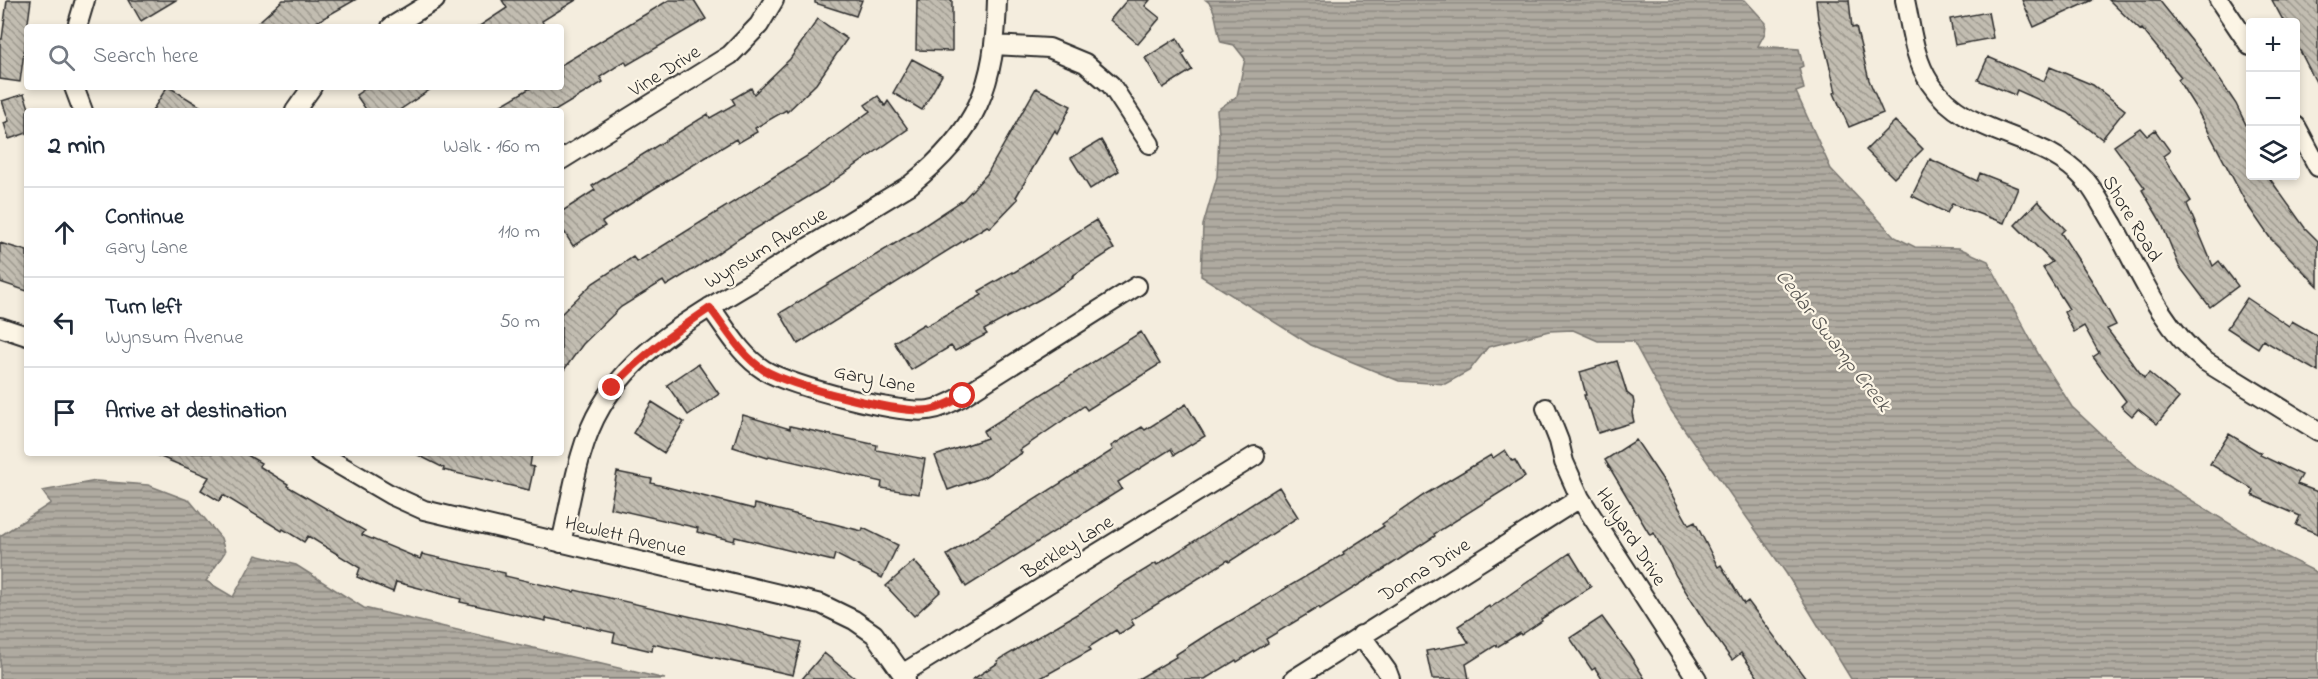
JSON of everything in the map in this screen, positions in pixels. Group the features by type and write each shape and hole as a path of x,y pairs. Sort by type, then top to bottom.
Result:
{"street":[{"path":"78,24 85,0"},
{"path":"396,24 435,0"},
{"name":"Vine Drive","path":"564,158 730,55 759,24 774,0"},
{"name":"Wynsum Avenue","path":"561,543 584,444 599,409 612,388 635,363 655,346 710,308 910,185 938,163 963,133 982,97 990,71 997,0"},
{"name":"Shore Road","path":"1905,0 1918,57 1929,82 1942,98 1963,116 2040,146 2072,166 2101,204 2164,318 2187,347 2203,360 2318,431"},
{"path":"2219,0 2246,40"},
{"path":"994,45 1049,48 1085,63 1111,85 1150,144"},
{"path":"75,90 82,108"},
{"path":"297,108 310,90"},
{"path":"2300,135 2318,167"},
{"name":"Gary Lane","path":"710,308 741,349 756,363 763,369 792,383 895,408 927,410 947,405 963,396 1137,286"},
{"path":"0,327 24,335"},
{"name":"Halyard Drive","path":"1546,408 1559,441 1564,462 1580,498 1697,679"},
{"name":"Hewlett Avenue","path":"330,456 345,460 391,495 424,510 821,604 854,620 874,634 904,676"},
{"name":"Berkley Lane","path":"904,676 1254,456"},
{"name":"Donna Drive","path":"1294,679 1580,498"},
{"path":"1361,635 1387,671 1390,679"}],"water":[{"name":"Cedar Swamp Creek","path":"1206,0 1745,0 1766,23 1765,33 1758,46 1799,49 1803,66 1799,68 1804,89 1796,92 1831,169 1895,237 1915,247 1959,248 1988,261 2040,357 2072,407 2134,465 2276,552 2318,573 2318,679 1851,679 1786,573 1670,409 1633,341 1598,341 1573,330 1549,331 1488,347 1469,371 1445,384 1399,381 1311,345 1201,276 1203,225 1217,177 1219,135 1217,110 1237,96 1245,59 1234,45 1221,42 1214,13 1210,3"},
{"path":"96,481 148,485 190,501 221,538 225,552 206,581 233,597 256,555 296,565 364,608 665,679 0,679 0,536 51,503 42,491"}],"building":[{"path":"7,0 31,0 28,24 24,24 24,52 20,82 0,79 0,39 2,39"},
{"path":"129,0 176,0 141,21"},
{"path":"283,0 355,0 313,24 256,24"},
{"path":"502,0 576,0 542,21 544,24 483,24 507,8"},
{"path":"669,0 694,0 706,19 627,65 625,61 600,77 603,82 560,108 496,108 527,90 564,90 564,63"},
{"path":"815,0 862,0 856,16 815,3"},
{"path":"917,0 952,0 952,51 916,50"},
{"path":"1127,0 1150,0 1145,6 1160,18 1138,44 1110,20"},
{"path":"1816,0 1849,0 1852,28 1856,27 1869,80 1883,113 1849,127 1834,93 1836,92 1818,19"},
{"path":"2022,0 2093,0 2034,27"},
{"path":"2109,0 2159,0 2204,56 2236,104 2246,125 2246,180 2271,180 2305,228 2318,241 2318,286 2270,238 2246,203 2197,110 2178,80 2181,77 2142,29 2140,30"},
{"path":"2272,0 2318,0 2318,86 2300,51 2300,18 2282,18"},
{"path":"1988,12 1993,38 1955,45 1950,19"},
{"path":"818,19 847,39 816,84 787,112 786,110 755,128 757,132 738,143 736,139 652,190 602,222 605,226 573,246 564,232 564,210 595,190 592,186 708,114 710,118 735,104 732,99 751,88 754,94 790,59"},
{"path":"1177,38 1185,52 1182,54 1192,70 1163,88 1145,58"},
{"path":"1988,57 2044,81 2050,67 2093,85 2125,110 2102,139 2068,113 2017,90 2015,95 1978,80"},
{"path":"912,59 942,75 922,110 893,93"},
{"path":"1036,88 1071,106 1057,134 1055,130 1016,197 1018,199 990,228 987,226 798,344 780,313 963,200 987,174"},
{"path":"165,90 174,90 203,108 154,108"},
{"path":"364,90 430,90 402,108 365,108 356,95"},
{"path":"24,94 29,108 24,108 24,134 9,139 4,123 9,121 2,101"},
{"path":"878,96 885,106 888,101 908,129 823,188 697,267 666,286 663,281 621,307 583,344 564,370 564,311 593,283 633,257 637,262 812,153 870,111 865,105"},
{"path":"1895,121 1923,149 1894,178 1866,150"},
{"path":"2140,128 2147,136 2155,130 2170,151 2163,156 2191,201 2187,204 2213,266 2219,261 2238,286 2210,307 2179,266 2161,222 2142,190 2145,188 2114,146"},
{"path":"1101,140 1119,171 1090,189 1071,158"},
{"path":"1930,159 1977,181 1980,173 2018,188 2004,223 1952,204 1947,213 1912,196"},
{"path":"2038,201 2065,229 2061,233 2092,281 2116,325 2107,329 2144,378 2149,373 2179,398 2157,424 2138,409 2132,416 2121,406 2126,401 2093,357 2099,353 2084,326 2074,332 2064,312 2069,309 2043,268 2052,262 2015,225"},
{"path":"1096,220 1114,249 1042,298 984,330 987,334 955,351 951,346 911,370 894,342 982,295 979,291 1013,273"},
{"path":"0,243 24,250 24,290 0,282"},
{"path":"2247,298 2289,326 2292,321 2318,336 2318,372 2263,340 2258,348 2227,328"},
{"path":"1141,332 1160,364 1087,410 1084,406 1020,450 1022,453 984,477 948,490 935,456 987,438 983,431"},
{"path":"1617,361 1627,393 1633,398 1634,422 1598,433 1590,409 1588,409 1580,372"},
{"path":"698,364 719,394 688,415 667,385"},
{"path":"652,402 684,422 664,453 633,433"},
{"path":"1186,404 1205,436 1174,455 1171,449 1118,482 1122,489 966,587 947,555 1113,450 1111,446 1142,427 1145,430"},
{"path":"743,415 790,429 790,426 877,445 876,450 925,459 919,494 881,488 882,482 769,456 768,458 733,447"},
{"path":"2229,434 2261,453 2260,455 2302,475 2297,484 2318,492 2318,534 2296,525 2300,516 2252,495 2254,490 2210,464"},
{"path":"1636,440 1665,483 1689,525 1695,522 1718,567 1721,565 1744,604 1748,601 1806,679 1759,679 1741,653 1732,660 1705,622 1676,576 1654,533 1650,535 1605,460"},
{"path":"1505,450 1512,461 1515,460 1525,477 1434,534 1435,536 1392,564 1320,609 1319,607 1266,639 1268,643 1205,679 1138,679 1176,657 1175,655 1206,635 1344,554 1343,552 1384,526 1382,524 1424,495 1491,455 1493,458"},
{"path":"158,456 249,456 261,463 259,466 288,484 287,486 365,531 362,535 420,559 422,554 505,573 505,576 801,642 793,675 653,644 652,651 613,642 615,633 460,602 461,599 396,582 393,592 357,577 360,568 308,536 304,542 223,495 219,501 201,490 209,477"},
{"path":"420,456 532,456 530,466 534,467 529,490 443,470 444,468"},
{"path":"617,472 652,479 651,483 754,509 755,504 862,531 863,528 898,545 882,578 835,554 833,561 735,537 734,541 697,532 698,528 610,508"},
{"path":"1279,487 1298,517 1229,562 1228,560 1131,620 1134,625 1119,634 1116,630 1089,647 1091,650 1039,679 973,679 998,663 997,661 1082,611 1156,563 1157,565"},
{"path":"1570,553 1591,587 1541,619 1542,621 1521,635 1520,633 1497,647 1496,645 1466,664 1469,679 1432,679 1426,651 1469,643 1458,626 1489,606 1490,608"},
{"path":"914,561 941,591 914,616 886,586"},
{"path":"1602,617 1645,679 1602,679 1595,668 1592,670 1570,638"},
{"path":"824,653 856,679 802,679"}],"route":[{"path":"612,388 635,363 655,346 710,308 741,349 763,369 792,383 895,408 927,410 947,405 963,396"}]}
